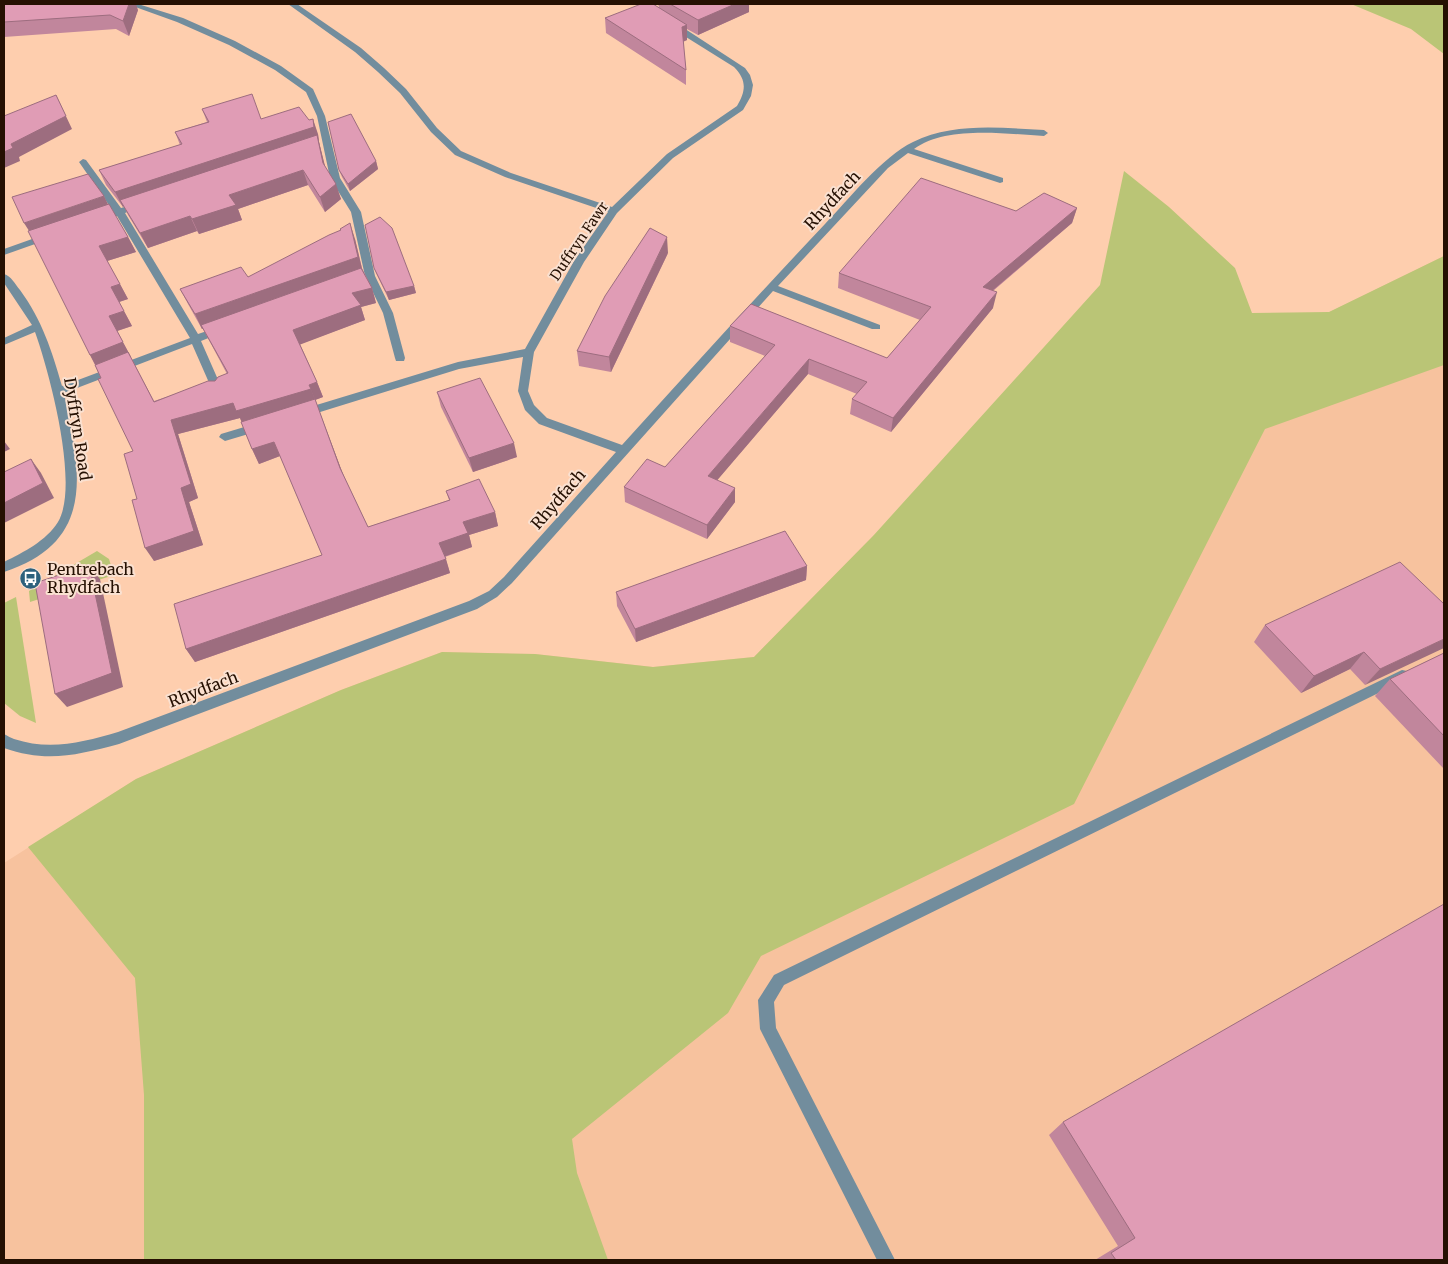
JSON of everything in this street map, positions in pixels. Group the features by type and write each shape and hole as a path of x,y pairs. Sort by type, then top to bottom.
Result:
{"street":[{"path":"131,4 180,20 232,43 278,68 310,91 317,103 321,116 321,146 335,178 356,212 366,278 388,314 400,358"},
{"path":"292,4 358,50 381,70 403,91 434,130 458,153 508,175 614,211"},
{"name":"Duffryn Fawr","path":"623,450 543,422 529,407 523,392 529,352 579,261 614,211 670,156 740,108 747,93 748,79 737,65 663,18"},
{"name":"Rhydfach","path":"4,740 9,744 47,752 80,749 119,738 473,605 493,594 508,580 623,450 772,287 885,166 915,144 942,134 988,130 1044,133"},
{"path":"907,150 1000,180"},
{"path":"83,162 119,212 195,338 218,391"},
{"path":"93,221 147,203"},
{"path":"4,252 57,234"},
{"name":"Dyffryn Road","path":"4,277 14,289 37,327 59,391 72,484 72,499 67,516 56,533 39,549 4,567"},
{"path":"772,287 876,327"},
{"path":"59,391 232,325"},
{"path":"4,342 37,327"},
{"path":"289,417 458,366 529,352"},
{"path":"225,437 271,423"},
{"path":"886,1260 768,1029 766,1000 780,980 1418,667"}],"shaded area":[{"path":"1444,256 1444,1260 4,1260 4,863 136,779 341,690 442,652 535,654 653,667 754,657 873,536"}],"green space":[{"path":"1351,4 1444,4 1444,54 1411,29"},
{"path":"1124,171 1169,207 1235,268 1252,313 1329,312 1444,256 1444,365 1265,429 1074,804 761,956 728,1013 572,1139 577,1173 608,1260 144,1260 144,1095 135,978 28,847 136,779 341,690 442,652 535,654 653,667 754,657 873,536 1100,285"},
{"path":"97,551 109,559 114,575 30,602 29,591"},
{"path":"16,597 36,723 20,716 4,703 4,603"}],"building":[{"path":"4,4 129,4 123,21 110,15 4,22"},
{"path":"641,4 653,4 687,25 682,27 686,70 605,18"},
{"path":"670,4 735,4 698,20"},
{"path":"252,94 261,119 299,107 309,120 313,119 314,127 115,192 99,170 182,144 175,132 209,122 202,109"},
{"path":"56,95 66,116 11,144 13,148 4,152 4,116"},
{"path":"351,114 376,161 348,184 339,170 328,122"},
{"path":"317,135 323,163 336,184 320,197 303,170 229,195 236,205 192,219 190,216 140,233 120,200"},
{"path":"88,174 104,196 24,223 12,197"},
{"path":"921,178 1016,211 1044,193 1077,208 983,287 997,292 893,418 852,399 867,382 809,359 708,476 735,488 707,525 624,487 647,459 665,467 775,345 730,326 751,304 887,358 931,307 839,273"},
{"path":"109,204 128,237 99,246 120,284 111,287 124,311 109,316 123,342 90,355 28,231"},
{"path":"380,217 392,228 414,286 386,292 374,268 365,225"},
{"path":"350,223 358,257 195,314 180,289 241,267 248,277 341,230"},
{"path":"650,228 667,237 609,357 577,351 605,296"},
{"path":"361,268 372,288 352,293 361,305 293,330 317,382 309,385 311,389 236,411 233,403 171,420 191,484 181,488 194,531 145,548 132,500 137,499 124,454 133,451 98,379 101,378 95,365 128,352 154,402 208,381 215,381 218,377 228,373 201,325"},
{"path":"480,378 514,443 469,458 437,392"},
{"path":"315,399 340,468 368,527 450,500 446,491 479,479 495,512 463,522 468,533 439,543 446,559 186,649 174,604 322,555 274,442 252,449 241,422"},
{"path":"31,459 43,483 4,503 4,472"},
{"path":"785,531 807,566 635,629 616,592"},
{"path":"1400,562 1444,604 1444,639 1380,669 1364,652 1314,676 1265,625"},
{"path":"89,565 112,673 55,694 35,583"},
{"path":"1444,653 1444,736 1390,679"},
{"path":"1444,904 1444,1260 1116,1260 1111,1253 1135,1238 1063,1122"}],"place":[{"name":"Pentrebach Rhydfach","path":"31,578"}]}
